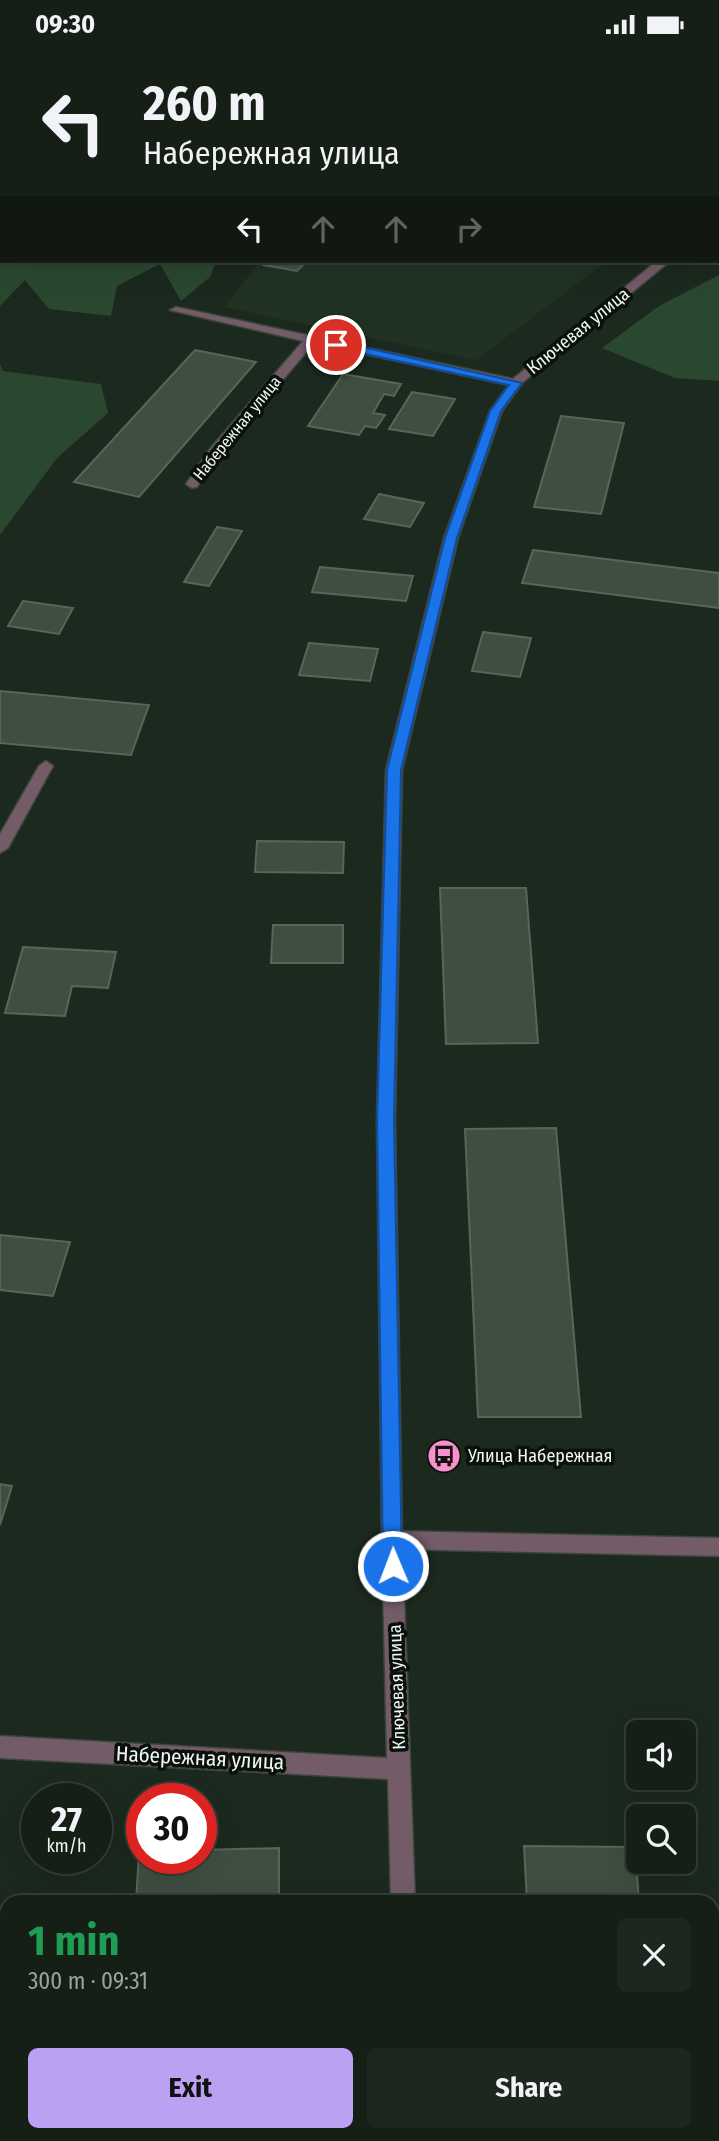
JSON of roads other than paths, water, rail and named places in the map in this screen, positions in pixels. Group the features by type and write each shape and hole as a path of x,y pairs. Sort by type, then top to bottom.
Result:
{"street":[{"name":"Ключевая улица","path":"403,1895 392,1540 386,1120 394,770 451,538 496,411 516,383 662,263"},
{"path":"176,310 516,383"},
{"name":"Набережная улица","path":"192,484 214,452 311,339"},
{"path":"0,848 46,766"},
{"path":"392,1540 719,1546"},
{"name":"Набережная улица","path":"0,1747 399,1769"}],"place":[{"name":"Улица Набережная","path":"444,1456"}]}
